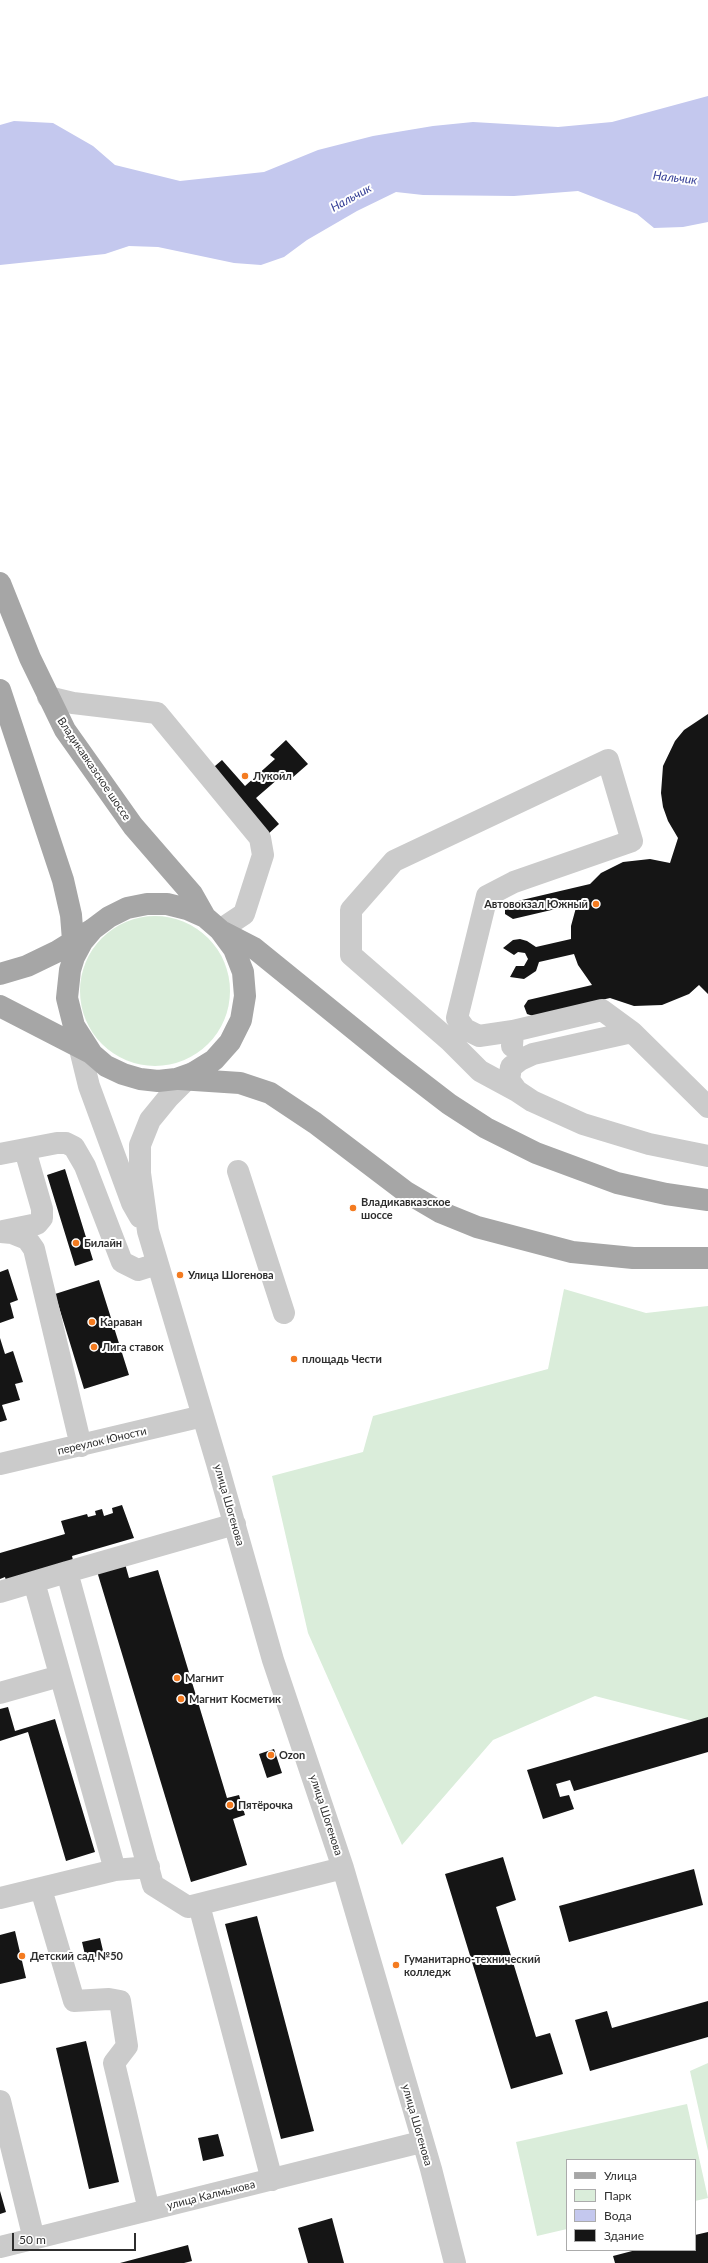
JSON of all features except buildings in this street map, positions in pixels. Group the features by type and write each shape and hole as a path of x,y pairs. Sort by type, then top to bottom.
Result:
{"main road":[{"name":"Владикавказское шоссе","path":"0,583 13,618 48,697 65,730 117,806 168,869 192,894 212,924 234,949 243,972 245,996 241,1020 230,1042 214,1060 185,1077"},
{"path":"0,690 63,880 74,949 67,998 74,1026"},
{"path":"0,974 74,949 93,929 109,917 127,908 147,904 167,904 180,907 254,948 427,1087 493,1132 569,1167 617,1183 666,1194 708,1200"},
{"path":"0,1006 86,1051 112,1068 140,1079 158,1081 185,1077 240,1083 270,1093 309,1119 406,1192 440,1212 477,1227 572,1252 633,1258 708,1258"}],"street":[{"path":"48,697 73,703 157,713 260,838 263,855 244,914 212,924"},
{"path":"708,1107 632,1032 602,1010 513,1031 479,1036 465,1029 457,1018 487,896 514,882 632,841 608,760 394,861 352,910 352,955 450,1041 480,1071 532,1101 605,1132 686,1153 708,1156"},
{"path":"74,1026 86,1051 89,1086 132,1203 148,1231"},
{"path":"513,1031 509,1080 517,1091"},
{"path":"511,1067 520,1060 533,1054 632,1032"},
{"path":"148,1231 140,1172 140,1145 150,1120 185,1077"},
{"path":"0,1154 57,1143 66,1143 74,1147 85,1166 122,1262 138,1270 157,1264"},
{"path":"0,1232 37,1224 42,1218 42,1209 25,1150"},
{"path":"234,1173 280,1314"},
{"name":"улица Шогенова","path":"148,1231 235,1524 273,1660 343,1868 430,2169 454,2263"},
{"path":"0,1232 12,1233 27,1239 34,1249 81,1446"},
{"name":"переулок Юности","path":"0,1464 203,1416"},
{"path":"0,1592 235,1524"},
{"path":"67,1572 153,1885 188,1907 343,1868"},
{"path":"34,1582 115,1870"},
{"path":"0,1693 60,1676"},
{"path":"0,1898 115,1870 149,1867"},
{"path":"41,1889 74,2001 109,1999 120,2001 127,2046 114,2063 149,2210"},
{"path":"199,1905 272,2180"},
{"path":"0,2101 34,2238"},
{"name":"улица Калмыкова","path":"0,2247 422,2142"}],"green space":[{"path":"148,916 162,916 177,919 190,925 203,933 213,943 227,969 230,991 229,1006 224,1020 213,1039 203,1049 177,1063 162,1066 148,1066 133,1063 120,1057 107,1049 97,1039 83,1013 80,998 80,984 83,969 89,956 97,943 107,933 133,919"},
{"path":"564,1289 646,1313 708,1306 708,1725 595,1696 493,1740 402,1845 308,1633 272,1476 363,1452 373,1416 548,1369"},
{"path":"708,2063 708,2151 690,2071"},
{"path":"687,2104 708,2198 696,2201 696,2159 566,2159 566,2229 537,2236 516,2142"}],"water":[{"name":"Нальчик","path":"708,96 708,222 683,227 654,228 637,214 578,191 514,196 423,195 396,192 357,211 307,240 284,257 261,265 234,263 158,247 129,246 105,254 0,265 0,125 14,121 53,123 93,146 115,165 180,181 264,172 318,150 373,136 433,126 473,122 558,127 612,122"}],"place":[{"name":"Лукойл","path":"245,776"},
{"name":"Автовокзал Южный","path":"596,904"},
{"name":"Владикавказское шоссе","path":"353,1208"},
{"name":"Билайн","path":"76,1243"},
{"name":"Улица Шогенова","path":"180,1275"},
{"name":"Караван","path":"92,1322"},
{"name":"Лига ставок","path":"94,1347"},
{"name":"площадь Чести","path":"294,1359"},
{"name":"Магнит","path":"177,1678"},
{"name":"Магнит Косметик","path":"181,1699"},
{"name":"Ozon","path":"271,1755"},
{"name":"Пятёрочка","path":"230,1805"},
{"name":"Детский сад №50","path":"22,1956"},
{"name":"Гуманитарно-технический колледж","path":"396,1965"}]}
